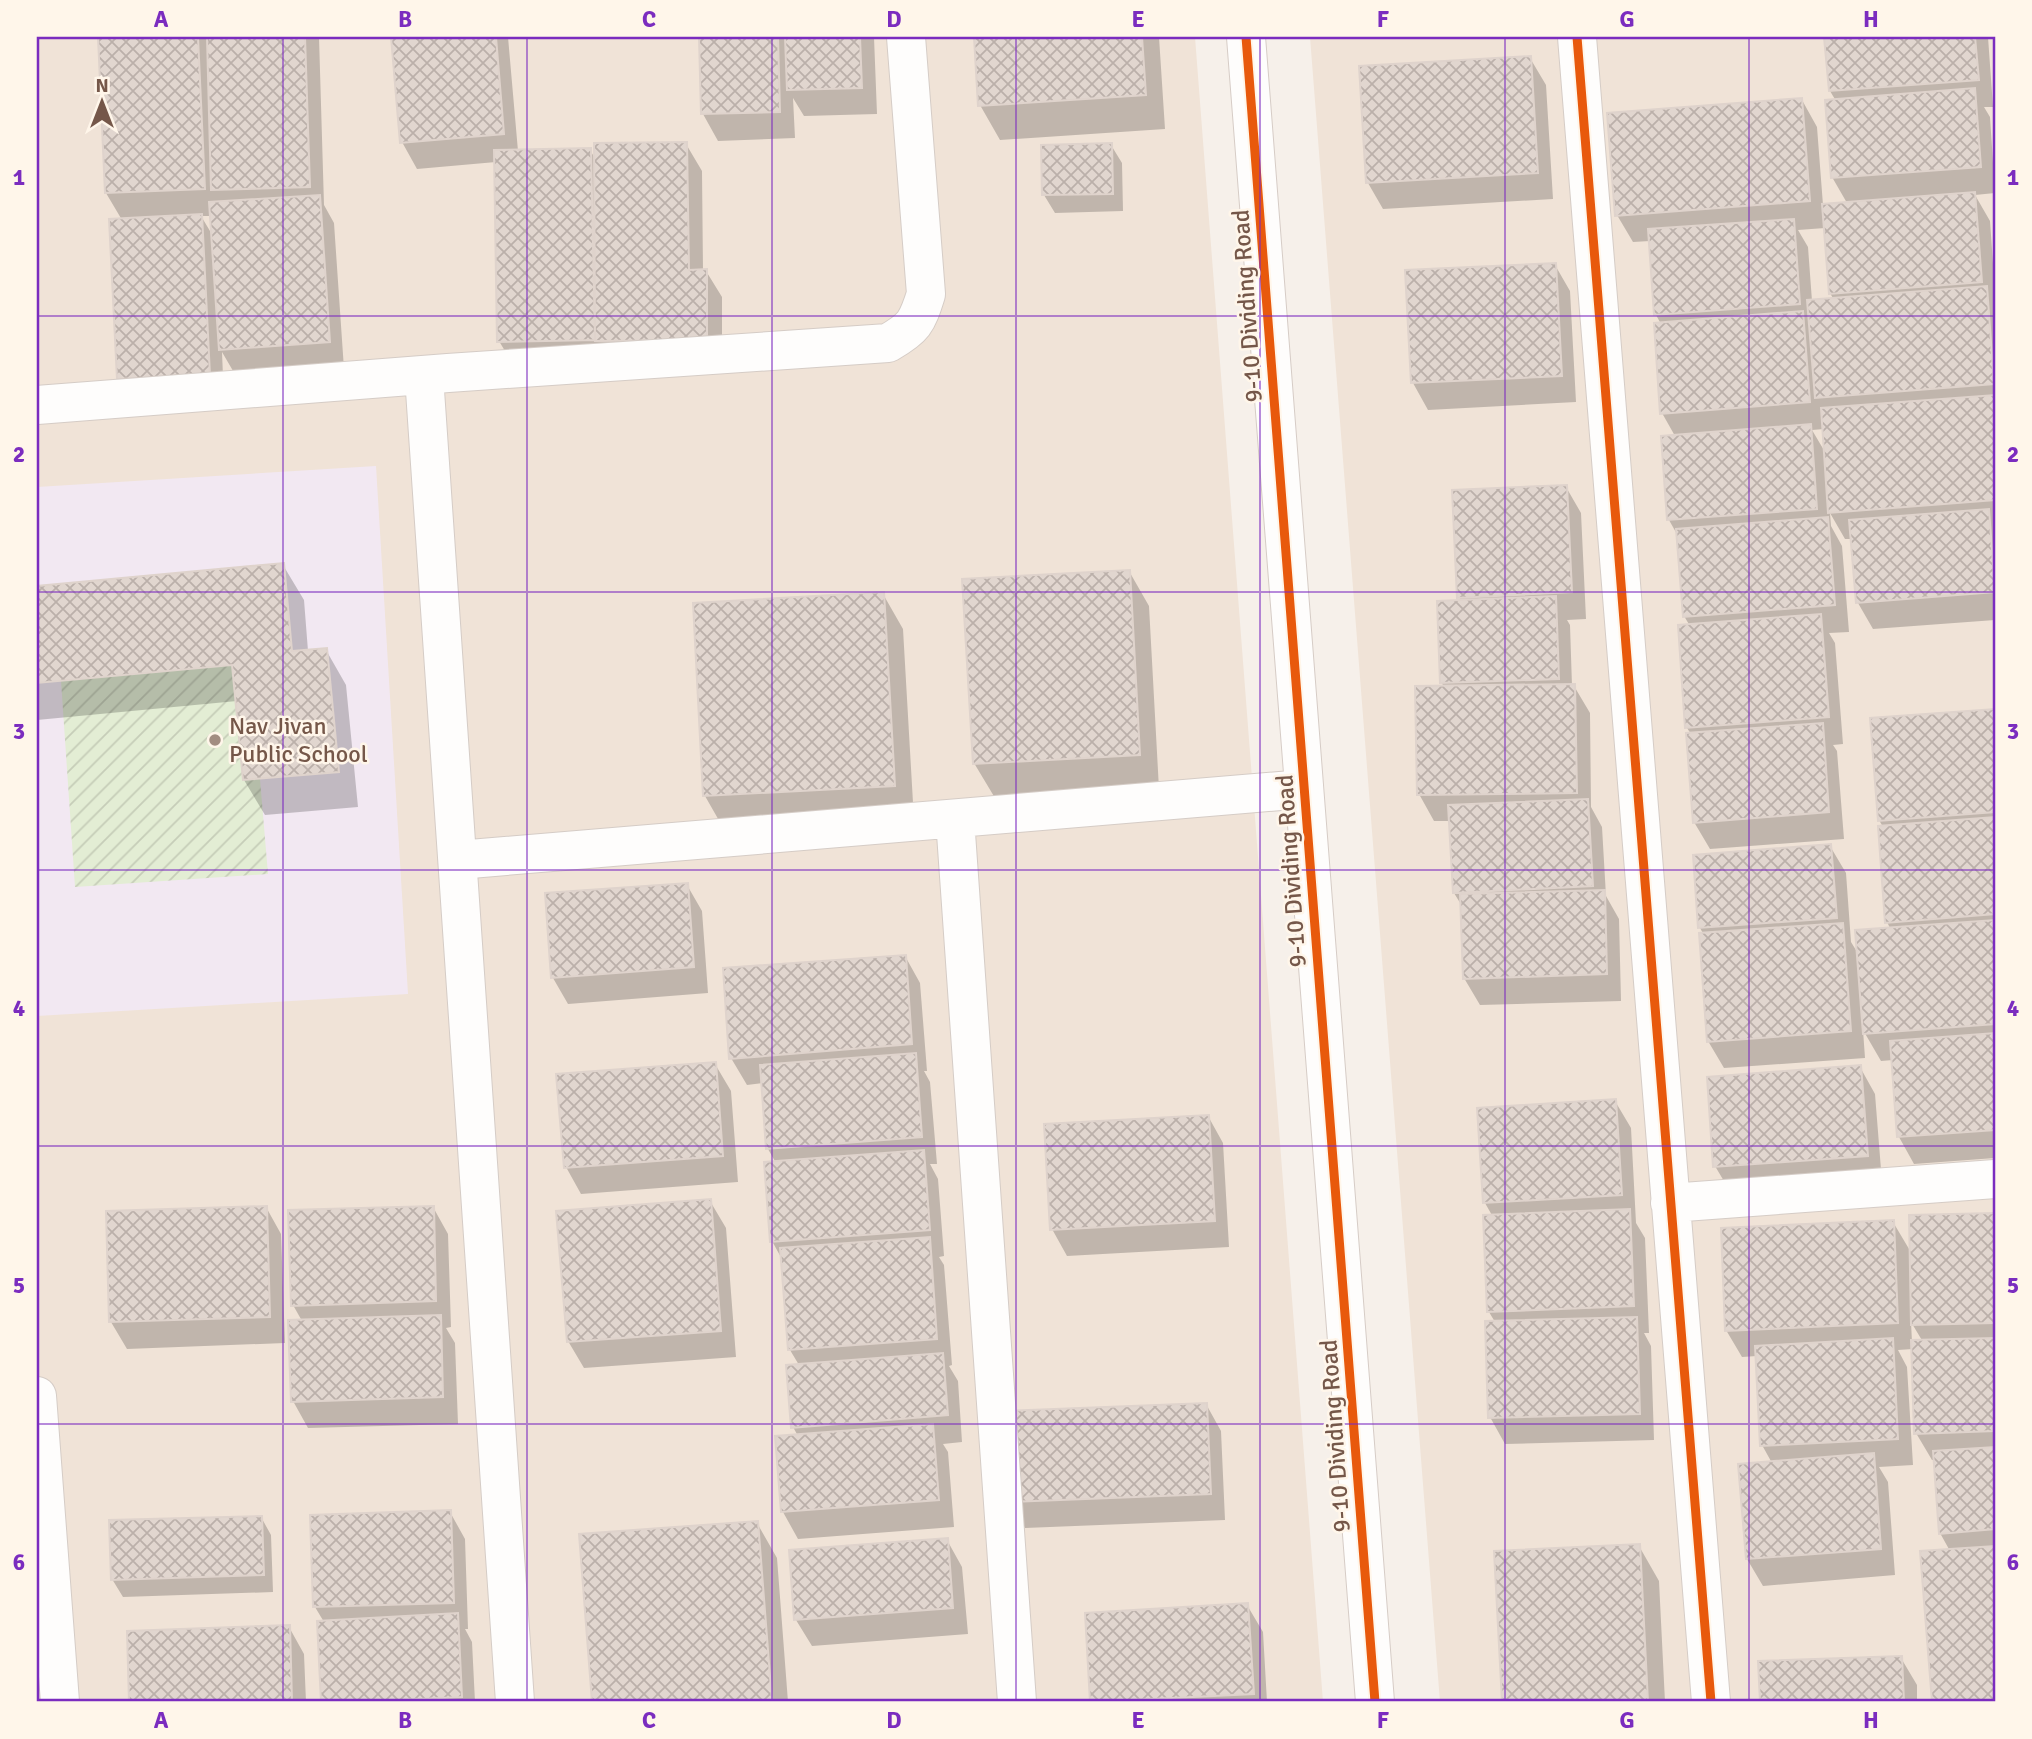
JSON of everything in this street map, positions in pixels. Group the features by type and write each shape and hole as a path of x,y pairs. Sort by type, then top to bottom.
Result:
{"street":[{"path":"37,405 888,343 908,332 919,317 926,294 906,37"},
{"name":"9-10 Dividing Road","path":"1246,37 1375,1702"},
{"path":"1577,37 1711,1702"},
{"path":"424,376 515,1702"},
{"path":"458,860 1304,789"},
{"path":"955,819 1017,1702"},
{"path":"1670,1203 1995,1179"},
{"path":"37,1396 60,1702"}],"shaded area":[{"path":"37,37 1195,37 1323,1702 37,1702"},
{"path":"1310,37 1995,37 1995,1702 1440,1702"},
{"name":"Nav Jivan Public School","path":"376,466 408,994 37,1016 37,487"}],"green space":[{"path":"232,665 243,780 260,779 268,874 75,887 61,681"}],"building":[{"path":"98,37 198,37 205,189 105,193"},
{"path":"207,37 305,37 310,187 211,190"},
{"path":"391,37 496,37 504,134 400,143"},
{"path":"699,37 778,37 780,112 701,114"},
{"path":"785,37 860,37 862,88 787,90"},
{"path":"974,37 1142,37 1146,95 978,106"},
{"path":"1824,37 1975,37 1979,80 1829,91"},
{"path":"1531,56 1538,173 1366,183 1359,66"},
{"path":"1975,88 1981,167 1831,178 1825,100"},
{"path":"1802,98 1810,201 1615,216 1607,113"},
{"path":"687,142 689,270 707,269 707,340 595,341 594,143"},
{"path":"1112,143 1113,194 1042,195 1041,145"},
{"path":"591,148 595,340 497,342 494,150"},
{"path":"1975,192 1982,282 1829,294 1822,204"},
{"path":"320,195 330,342 219,350 209,202"},
{"path":"202,214 210,375 117,379 109,219"},
{"path":"1794,219 1800,304 1654,315 1648,229"},
{"path":"1556,263 1562,376 1411,383 1405,270"},
{"path":"1987,286 1994,384 1815,398 1807,300"},
{"path":"1803,311 1810,402 1660,414 1654,323"},
{"path":"1995,395 1995,500 1828,513 1821,408"},
{"path":"1811,424 1817,509 1667,520 1661,436"},
{"path":"1567,485 1572,592 1457,598 1452,490"},
{"path":"1989,509 1995,592 1856,603 1849,520"},
{"path":"1828,517 1835,605 1683,617 1676,529"},
{"path":"284,563 292,651 327,648 339,772 243,780 232,665 37,683 37,586"},
{"path":"1130,570 1140,755 973,764 962,579"},
{"path":"884,592 895,786 703,796 693,603"},
{"path":"1556,596 1559,679 1440,683 1437,601"},
{"path":"1821,614 1829,717 1685,728 1678,625"},
{"path":"1575,684 1577,793 1417,795 1415,686"},
{"path":"1995,709 1995,812 1878,821 1870,718"},
{"path":"1823,723 1829,812 1693,823 1686,733"},
{"path":"1588,799 1593,886 1453,893 1448,805"},
{"path":"1995,817 1995,914 1885,923 1878,826"},
{"path":"1831,844 1837,918 1698,928 1693,855"},
{"path":"688,883 694,967 551,978 545,893"},
{"path":"1605,890 1607,974 1463,979 1460,894"},
{"path":"1995,920 1995,1024 1863,1034 1855,930"},
{"path":"1843,923 1851,1031 1707,1042 1699,933"},
{"path":"906,955 912,1044 729,1059 723,968"},
{"path":"1995,1033 1995,1130 1897,1137 1890,1041"},
{"path":"916,1053 922,1137 766,1149 760,1065"},
{"path":"716,1062 723,1156 564,1168 556,1074"},
{"path":"1861,1065 1868,1156 1713,1167 1707,1077"},
{"path":"1616,1099 1622,1195 1483,1203 1477,1108"},
{"path":"1209,1115 1215,1221 1050,1230 1044,1124"},
{"path":"924,1150 930,1230 770,1242 764,1162"},
{"path":"711,1199 721,1331 567,1342 556,1211"},
{"path":"267,1206 270,1317 109,1322 106,1211"},
{"path":"434,1206 436,1301 291,1306 288,1210"},
{"path":"1630,1209 1634,1306 1487,1312 1483,1215"},
{"path":"1995,1213 1995,1323 1911,1325 1909,1215"},
{"path":"1894,1220 1898,1323 1725,1331 1721,1228"},
{"path":"930,1237 937,1339 788,1350 780,1248"},
{"path":"441,1315 443,1397 291,1402 288,1320"},
{"path":"1637,1317 1640,1414 1488,1418 1485,1321"},
{"path":"1893,1338 1898,1439 1760,1446 1755,1346"},
{"path":"1995,1338 1995,1431 1914,1434 1911,1340"},
{"path":"943,1353 948,1415 791,1428 786,1365"},
{"path":"1207,1403 1211,1494 1008,1502 1004,1411"},
{"path":"933,1424 939,1500 781,1512 775,1436"},
{"path":"1995,1447 1995,1529 1939,1534 1933,1451"},
{"path":"1874,1453 1881,1549 1746,1559 1738,1464"},
{"path":"451,1510 454,1603 313,1607 310,1515"},
{"path":"262,1516 264,1575 111,1580 109,1520"},
{"path":"758,1521 772,1702 592,1702 579,1534"},
{"path":"948,1538 953,1608 794,1620 789,1550"},
{"path":"1640,1544 1648,1702 1502,1702 1494,1551"},
{"path":"1995,1546 1995,1702 1932,1702 1920,1551"},
{"path":"1248,1603 1254,1694 1090,1702 1085,1613"},
{"path":"458,1613 462,1697 321,1702 317,1621"},
{"path":"290,1625 292,1702 129,1702 127,1631"},
{"path":"1902,1656 1904,1702 1760,1702 1758,1661"}],"cycle path":[{"path":"1246,37 1375,1702"},
{"path":"1577,37 1711,1702"}],"place":[{"name":"Nav Jivan Public School","path":"215,740"}]}
